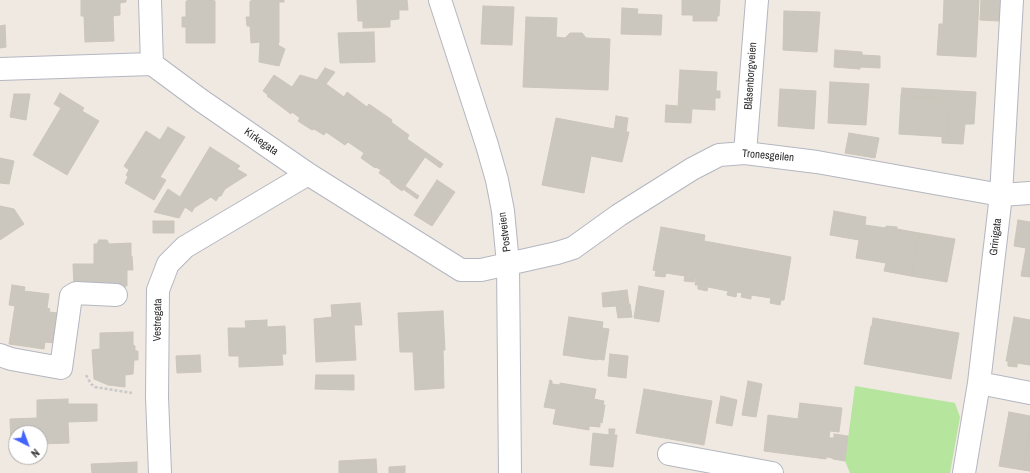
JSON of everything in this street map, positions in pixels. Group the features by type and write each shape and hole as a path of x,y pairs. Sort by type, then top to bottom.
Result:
{"street":[{"path":"0,69 152,64 150,0"},
{"name":"Postveien","path":"440,0 487,145 497,180 503,211 508,264 510,473"},
{"name":"Blåsenborgveien","path":"745,153 757,0"},
{"name":"Grinigata","path":"964,473 979,383 1000,195 1012,0"},
{"name":"Kirkegata","path":"152,64 202,101 308,174 461,270 481,270 508,264"},
{"name":"Tronesgeilen","path":"508,264 557,253 572,248 619,215 692,169 719,155 745,153 817,162 1000,195 1030,194"},
{"name":"Vestregata","path":"160,473 157,397 158,290 168,264 185,246 308,174"},
{"path":"6,357 61,368 72,296 76,293 116,295"},
{"path":"979,383 1030,393"},
{"path":"669,454 772,473"}],"path":[{"path":"61,368 78,370 85,374 91,384 95,387 157,397"}],"green space":[{"path":"855,386 955,403 960,417 950,473 850,473 845,461"}],"building":[{"path":"81,0 126,0 126,2 120,3 120,15 113,16 114,41 85,42 84,16 81,16"},
{"path":"284,0 284,2 279,2 278,45 285,49 279,66 259,62 260,42 251,43 250,26 247,26 246,17 250,17 250,1"},
{"path":"357,0 407,0 408,10 399,10 399,19 390,20 390,27 363,28 363,21 358,21"},
{"path":"682,0 720,0 719,16 717,16 717,21 693,21 693,15 682,15"},
{"path":"944,0 979,0 976,57 937,55 939,24 943,24"},
{"path":"981,0 1000,0 999,21 980,20"},
{"path":"186,1 215,1 215,43 186,43 186,27 182,27 182,17 186,17"},
{"path":"483,6 514,7 512,45 481,44"},
{"path":"622,8 638,9 637,14 662,15 661,35 621,34"},
{"path":"784,11 820,12 817,52 783,50"},
{"path":"526,17 557,18 556,37 565,38 570,33 582,33 586,38 610,39 608,90 523,87"},
{"path":"5,25 6,47 0,48 0,26"},
{"path":"374,32 375,62 340,63 338,33"},
{"path":"835,50 862,52 862,55 880,56 880,68 860,67 860,69 834,67"},
{"path":"325,68 335,72 326,84 344,97 347,92 367,107 369,104 392,120 391,122 409,135 407,139 443,164 440,168 425,157 405,186 419,196 417,199 403,189 402,191 379,173 381,170 376,167 375,168 361,158 364,153 348,142 345,145 326,132 324,135 314,129 312,130 298,121 300,118 292,112 291,114 267,96 268,95 263,91 274,75 292,87 300,75 317,80"},
{"path":"680,70 717,72 716,91 720,91 720,98 715,98 715,110 678,108"},
{"path":"830,82 869,84 866,125 828,123"},
{"path":"902,88 976,92 974,124 965,124 963,144 942,143 942,137 948,137 950,99 901,96"},
{"path":"780,89 816,91 814,129 778,126"},
{"path":"60,93 84,108 82,111 99,121 67,175 33,155 61,108 54,104"},
{"path":"14,94 30,94 26,120 10,117"},
{"path":"901,96 950,99 948,137 899,134"},
{"path":"666,105 692,109 691,123 665,122"},
{"path":"616,116 628,118 626,132 629,132 622,162 591,156 584,193 542,185 556,118 614,129"},
{"path":"168,127 185,137 160,177 166,180 154,200 125,183 128,177 126,175 129,170 124,166 146,131 160,140"},
{"path":"849,133 879,138 875,158 845,153"},
{"path":"210,147 240,166 237,169 247,175 225,189 216,201 211,197 194,208 192,212 185,207 179,218 154,212 168,189 180,197"},
{"path":"0,158 14,161 9,184 0,183"},
{"path":"437,180 455,192 432,226 414,215"},
{"path":"0,206 14,209 24,224 0,240"},
{"path":"834,211 866,217 865,225 886,228 886,226 897,227 897,229 919,233 911,276 884,271 886,263 856,258 859,240 830,235"},
{"path":"1018,220 1030,222 1030,277 1021,276 1026,248 1014,246"},
{"path":"153,221 174,221 174,233 153,233"},
{"path":"661,227 705,235 704,241 791,257 784,300 781,300 780,305 770,303 771,298 751,295 751,299 741,297 742,293 737,292 736,297 727,295 728,291 708,287 707,291 698,289 698,285 695,285 696,278 694,282 684,281 685,276 666,273 665,277 655,276 656,271 653,270"},
{"path":"919,233 955,239 947,282 911,276"},
{"path":"99,240 107,240 109,244 131,243 133,270 127,270 127,286 125,286 125,289 74,288 73,264 94,264 94,244 97,244"},
{"path":"12,285 25,287 24,291 49,294 47,308 50,309 49,312 58,313 54,343 45,342 44,349 9,344 15,306 9,305"},
{"path":"639,286 664,291 659,322 634,318"},
{"path":"627,290 632,317 618,318 616,306 603,307 602,293"},
{"path":"360,303 362,325 354,325 356,360 316,362 314,319 332,317 331,305"},
{"path":"443,311 445,350 443,350 444,388 415,390 413,352 400,352 398,313"},
{"path":"569,317 603,322 602,328 609,329 604,360 563,355"},
{"path":"1014,317 1030,320 1030,365 1017,363 1017,367 1008,366 1008,361 1006,361"},
{"path":"873,318 959,333 951,379 864,364"},
{"path":"267,320 267,327 285,326 286,354 282,354 283,365 239,367 239,356 229,356 228,328 246,328 245,321"},
{"path":"133,332 133,345 135,346 135,351 138,351 138,360 134,360 133,374 125,375 125,387 108,385 94,379 92,350 100,349 100,333"},
{"path":"610,354 628,356 626,378 608,376"},
{"path":"200,355 201,372 177,373 176,356"},
{"path":"316,375 354,375 354,390 315,389"},
{"path":"550,380 552,381 552,384 560,385 560,383 596,389 594,399 604,401 603,405 605,405 600,427 589,426 589,430 553,424 556,409 544,407"},
{"path":"748,381 762,384 756,417 742,415"},
{"path":"644,389 712,401 704,445 636,433"},
{"path":"721,396 737,400 732,426 716,423"},
{"path":"68,399 68,404 97,404 97,421 68,422 69,443 48,444 48,425 10,425 10,419 37,418 37,400"},
{"path":"800,403 842,408 839,432 830,431 826,459 764,451 768,415 798,419"},
{"path":"1009,412 1030,416 1030,430 1023,470 999,466"},
{"path":"609,429 615,429 614,435 617,435 613,467 590,465 593,433 609,435"},
{"path":"1030,430 1030,471 1023,470"},
{"path":"834,434 848,436 845,461 827,457 829,438 834,438"},
{"path":"376,459 377,473 339,473 339,461"},
{"path":"137,462 137,473 92,473 91,464"},
{"path":"405,466 405,473 389,473 389,467"}]}
